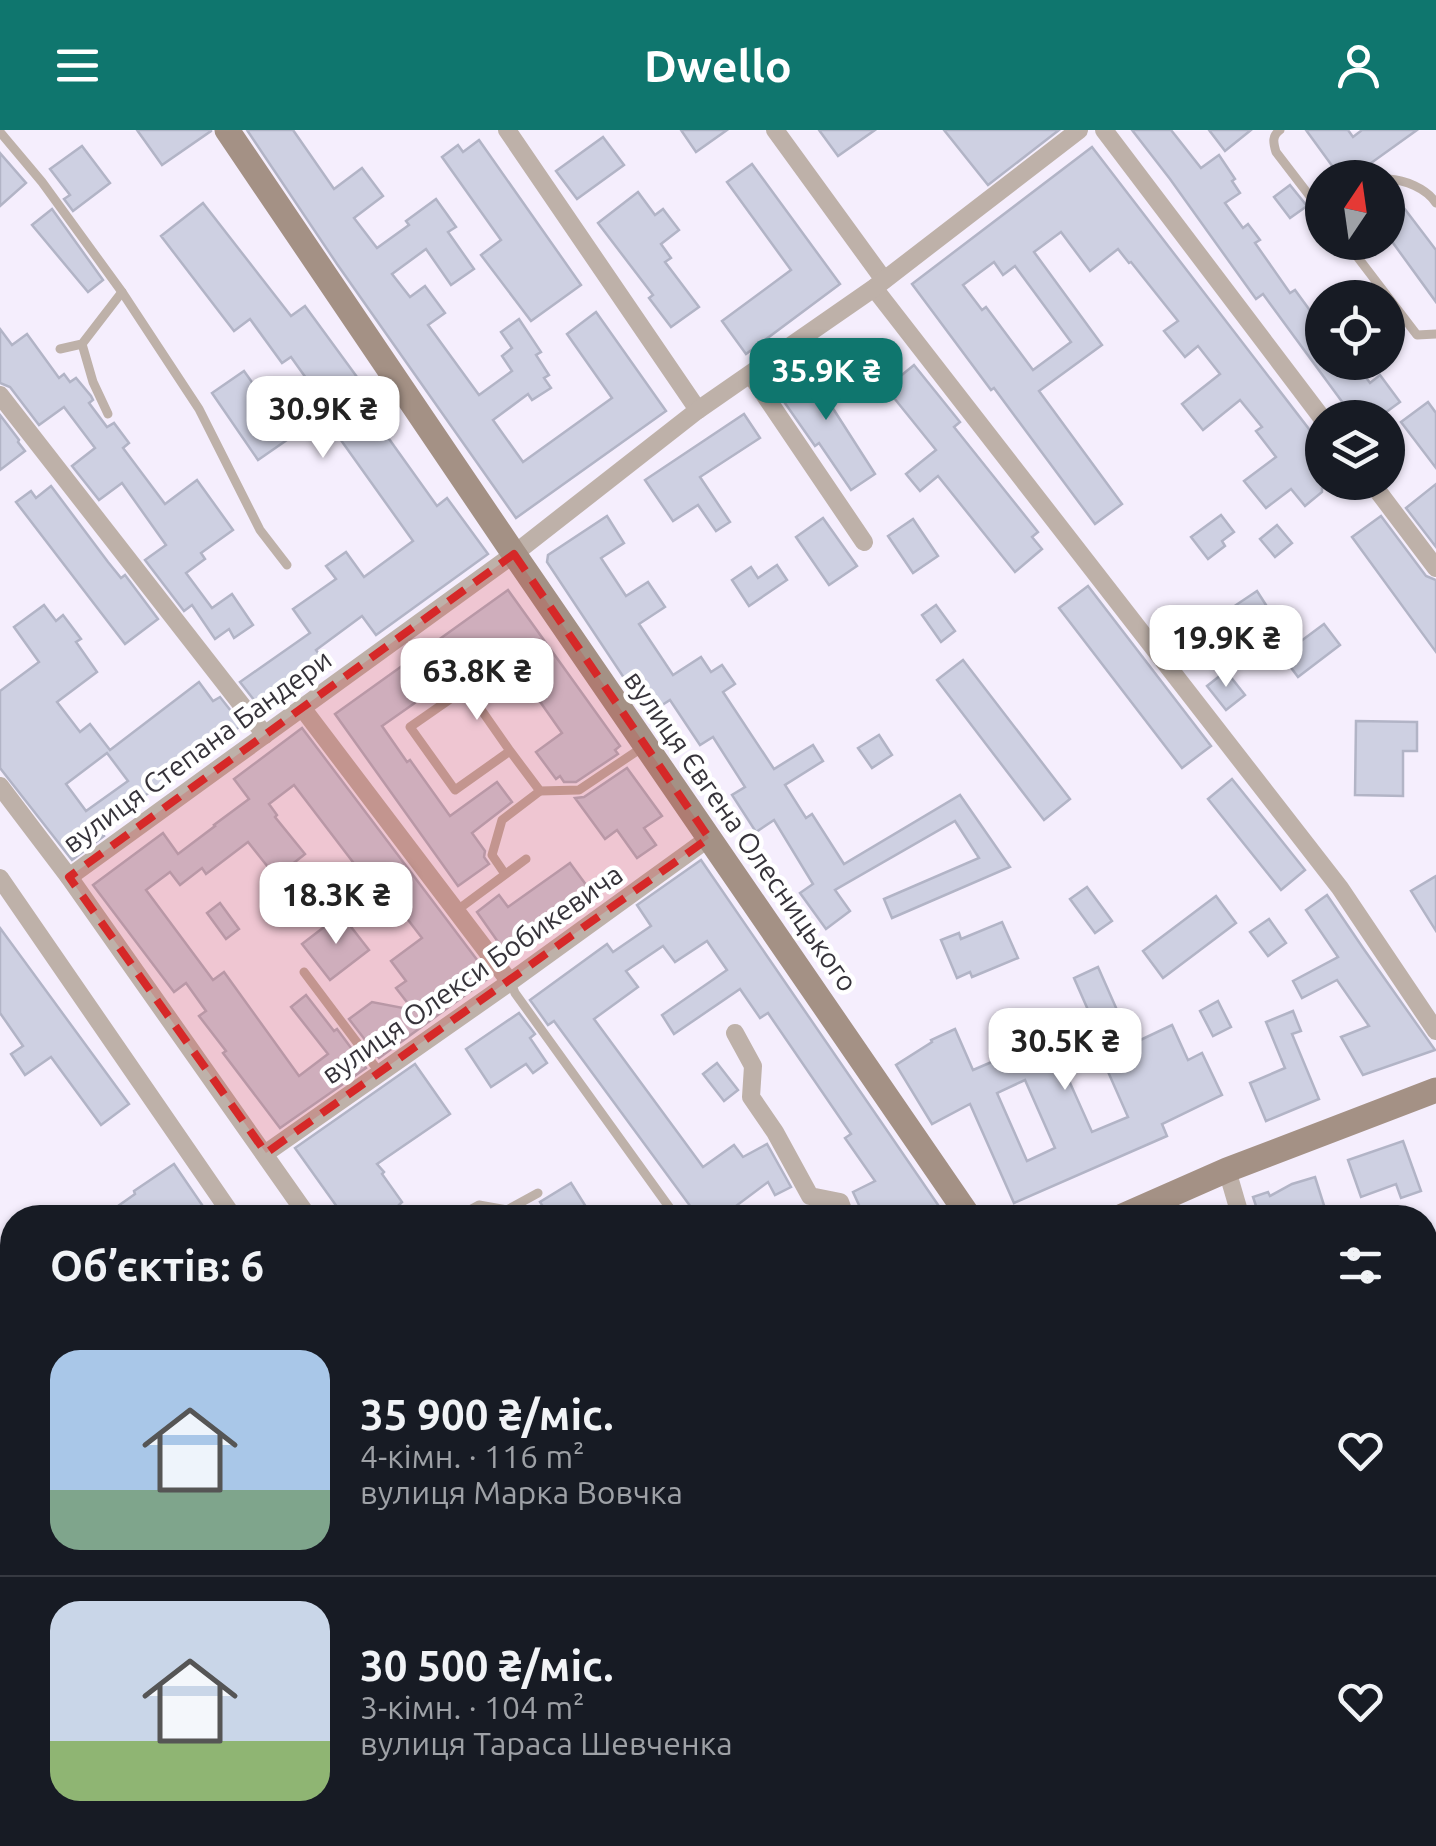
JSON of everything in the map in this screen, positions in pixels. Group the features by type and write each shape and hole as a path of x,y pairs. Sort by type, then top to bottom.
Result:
{"street":[{"name":"вулиця Євгена Олесницького","path":"227,130 961,1205"},
{"path":"507,130 698,410"},
{"path":"775,130 879,284 1340,888 1436,1031"},
{"name":"вулиця Степана Бандери","path":"70,877 514,554 698,410 879,284 1078,130"},
{"path":"1104,130 1308,400"},
{"path":"751,375 864,542"},
{"path":"0,396 265,735"},
{"path":"1385,500 1436,568"},
{"path":"303,709 510,982"},
{"path":"0,786 70,877 300,1205"},
{"name":"вулиця Олекси Бобикевича","path":"266,1153 709,838"},
{"path":"0,879 225,1205"},
{"path":"735,1034 754,1066 751,1097 810,1196 841,1205"},
{"path":"1148,1205 1436,1090"},
{"path":"1228,1170 1237,1205"}],"lane":[{"path":"1280,130 1273,142 1276,152 1305,190"},
{"path":"0,132 42,182 122,292 198,409 260,530 287,565"},
{"path":"1405,182 1432,196 1436,203"},
{"path":"1360,260 1417,334 1436,334"},
{"path":"60,349 82,344 122,292"},
{"path":"82,344 108,414"},
{"path":"510,751 455,790 410,727 466,688 540,791"},
{"path":"505,874 492,855 502,820 540,791 579,790 645,746"},
{"path":"455,912 526,859"},
{"path":"304,972 380,1073"},
{"path":"510,982 668,1205"},
{"path":"521,1205 538,1192"}],"highlighted area":[{"path":"514,554 709,838 266,1153 69,877"}],"building":[{"path":"137,130 211,130 211,131 162,165"},
{"path":"247,130 293,130 334,189 362,168 383,196 354,218 377,248 436,199 456,227 448,232 474,269 451,285 426,249 392,274 410,297 425,286 445,313 428,325 479,395 512,371 502,356 512,348 501,332 519,319 541,352 536,355 549,375 544,378 551,388 532,400 528,394 493,420 523,462 612,398 567,334 596,312 666,411 516,518"},
{"path":"681,130 727,130 696,152"},
{"path":"819,130 875,130 838,156"},
{"path":"944,130 1059,130 988,185"},
{"path":"1132,130 1171,130 1201,168 1219,155 1240,193 1225,203 1243,228 1248,224 1260,240 1255,243 1290,293 1295,290 1305,304 1305,351 1263,294 1256,299"},
{"path":"1209,130 1251,130 1225,151"},
{"path":"1306,130 1348,130 1353,137 1362,130 1417,130 1375,160 1328,160"},
{"path":"603,137 624,165 577,199 556,171"},
{"path":"479,140 581,285 531,321 481,255 501,240 442,157 458,145 463,152"},
{"path":"82,146 110,183 73,211 64,199 70,195 50,169"},
{"path":"1092,147 1305,424 1305,500 1312,500 1305,506 1291,489 1266,508 1244,481 1276,457 1256,431 1262,427 1240,400 1203,430 1182,404 1220,374 1198,346 1185,357 1164,331 1178,321 1118,249 1090,271 1061,232 1034,252 1102,345 1039,391 1122,504 1095,524 994,388 991,390 912,284","holes":["994,262 1003,275 1015,266 1071,342 1033,370 986,307 982,310 963,285"]},
{"path":"0,153 26,183 0,206"},
{"path":"752,164 840,284 746,354 722,321 791,270 727,182"},
{"path":"1290,185 1305,207 1290,218 1274,197"},
{"path":"638,192 655,215 663,209 679,230 661,244 671,258 665,262 699,307 671,327 649,298 653,295 598,223"},
{"path":"203,203 291,316 305,306 357,377 349,383 437,506 447,498 488,554 376,635 362,616 316,650 329,668 265,714 240,682 310,633 293,609 336,579 326,566 346,552 364,577 413,541 323,415 258,460 212,393 244,371 278,419 316,392 291,357 282,363 250,319 234,331 161,236"},
{"path":"52,209 103,280 88,292 32,225"},
{"path":"1405,209 1436,250 1436,302 1405,259"},
{"path":"0,329 12,345 27,334 59,378 64,374 70,382 76,378 91,396 93,400 89,403 107,427 114,423 129,443 123,448 165,504 197,480 233,530 201,553 205,559 186,573 212,608 232,594 253,625 234,638 229,629 215,639 192,605 184,611 145,560 166,545 122,483 99,500 72,466 95,448 64,407 39,425 10,387 0,383"},
{"path":"822,361 839,386 825,396 875,474 851,490 780,396 782,388"},
{"path":"914,365 960,422 954,427 1038,532 1032,537 1042,549 1015,572 938,476 920,491 906,474 936,450 886,388"},
{"path":"1326,380 1384,380 1399,400 1341,400"},
{"path":"1428,402 1436,413 1436,468 1405,427 1405,419"},
{"path":"744,414 760,438 700,477 730,522 716,531 698,505 673,521 645,480"},
{"path":"0,415 25,451 0,470"},
{"path":"1436,484 1436,547 1406,508"},
{"path":"51,486 108,562 121,578 125,575 158,619 125,644 16,502 31,491 36,498"},
{"path":"1221,515 1234,532 1222,541 1225,546 1208,559 1191,537"},
{"path":"607,516 624,543 601,558 626,596 648,582 665,607 639,624 673,675 701,657 711,672 722,665 735,684 723,692 774,769 813,745 823,761 785,785 806,818 812,814 844,864 960,795 1010,867 892,918 884,899 979,858 955,821 835,890 850,911 826,929 800,893 813,884 774,820 756,832 732,795 745,787 713,737 700,745 670,700 648,714 547,562 548,555"},
{"path":"1381,516 1426,576 1436,580 1436,652 1352,537"},
{"path":"823,518 857,566 829,585 796,537"},
{"path":"913,519 938,556 913,573 888,536"},
{"path":"1277,525 1292,543 1275,557 1260,539"},
{"path":"777,565 787,580 749,606 732,580 751,567 758,578"},
{"path":"1088,586 1211,746 1182,768 1059,608"},
{"path":"508,590 620,746 615,750 618,754 576,782 564,782 560,776 556,779 536,752 562,733 522,676 492,697 476,675 461,681 456,674 382,726 450,816 497,782 512,802 472,833 489,864 458,886 335,714"},
{"path":"1257,591 1293,647 1324,624 1340,645 1298,677 1271,641 1260,648 1233,607"},
{"path":"44,605 56,621 63,615 81,639 76,642 97,672 57,702 80,732 90,724 110,750 199,682 213,701 220,697 242,725 99,829 104,836 72,860 0,768 0,691 39,662 14,627","holes":["107,753 128,781 86,811 66,784"]},
{"path":"936,605 955,631 941,642 922,615"},
{"path":"963,660 1070,799 1044,820 937,680"},
{"path":"1226,671 1245,695 1226,710 1207,686"},
{"path":"1356,721 1417,722 1417,751 1403,751 1403,796 1355,795"},
{"path":"302,728 490,977 379,1058 349,1019 372,1002 413,1010 396,988 406,981 391,961 422,938 402,912 395,917 294,785 269,804 305,854 276,877 248,842 206,874 202,868 180,885 170,872 146,890 213,980 224,972 299,1076 328,1054 291,1007 306,995 366,1068 280,1128 199,1016 206,1011 186,983 174,992 93,885 163,833 178,854 249,799 234,779"},
{"path":"879,735 892,755 872,768 858,748"},
{"path":"627,768 662,816 644,828 656,845 637,858 617,830 605,839 575,798 584,797"},
{"path":"1232,779 1305,870 1281,890 1208,799"},
{"path":"701,860 938,1205 859,1205 853,1192 875,1181 845,1138 851,1134 768,1013 760,1018 740,989 674,1034 662,1015 727,970 707,941 675,962 663,946 626,971 638,987 594,1019 703,1167 734,1145 743,1157 767,1144 791,1187 775,1195 768,1182 737,1205 689,1205 554,1021 548,1025 530,1000 607,944 613,952 651,926 637,905"},
{"path":"570,863 595,897 510,959 477,912 499,895 508,907"},
{"path":"1436,876 1436,931 1411,891"},
{"path":"1087,887 1112,921 1095,933 1070,899"},
{"path":"1327,895 1435,1050 1363,1075 1341,1037 1369,1026 1337,980 1302,998 1293,981 1338,957 1306,910"},
{"path":"1216,896 1236,923 1163,978 1143,951"},
{"path":"220,903 239,929 226,939 207,913"},
{"path":"341,914 369,950 330,980 302,944"},
{"path":"1269,919 1286,943 1268,956 1250,932"},
{"path":"1002,922 1018,958 972,977 970,972 957,978 941,940 959,933 961,939"},
{"path":"0,928 129,1104 101,1125 51,1057 25,1075 11,1054 23,1046 0,1013"},
{"path":"1098,967 1132,1044 1172,1025 1188,1060 1202,1053 1222,1095 1162,1124 1167,1136 1014,1203 970,1104 932,1124 896,1065 931,1040 955,1029 973,1070 1049,1032 1051,1037 1092,1019 1074,978","holes":["1098,1049 1128,1117 1092,1132 1062,1065","1025,1080 1055,1148 1027,1161 997,1093"]},
{"path":"1218,1001 1231,1027 1213,1036 1200,1011"},
{"path":"1293,1011 1301,1031 1292,1034 1319,1099 1266,1121 1250,1083 1285,1068 1266,1022"},
{"path":"519,1013 535,1034 530,1038 547,1063 533,1073 526,1064 491,1087 466,1049"},
{"path":"717,1063 738,1090 724,1101 703,1074"},
{"path":"415,1064 450,1114 377,1164 402,1202 399,1205 336,1205 295,1148"},
{"path":"1403,1141 1421,1191 1401,1198 1396,1184 1361,1197 1348,1160"},
{"path":"174,1164 202,1205 119,1205"},
{"path":"1315,1177 1324,1205 1256,1205 1253,1197 1268,1192 1270,1196"},
{"path":"571,1183 585,1205 542,1205 540,1202"}]}
